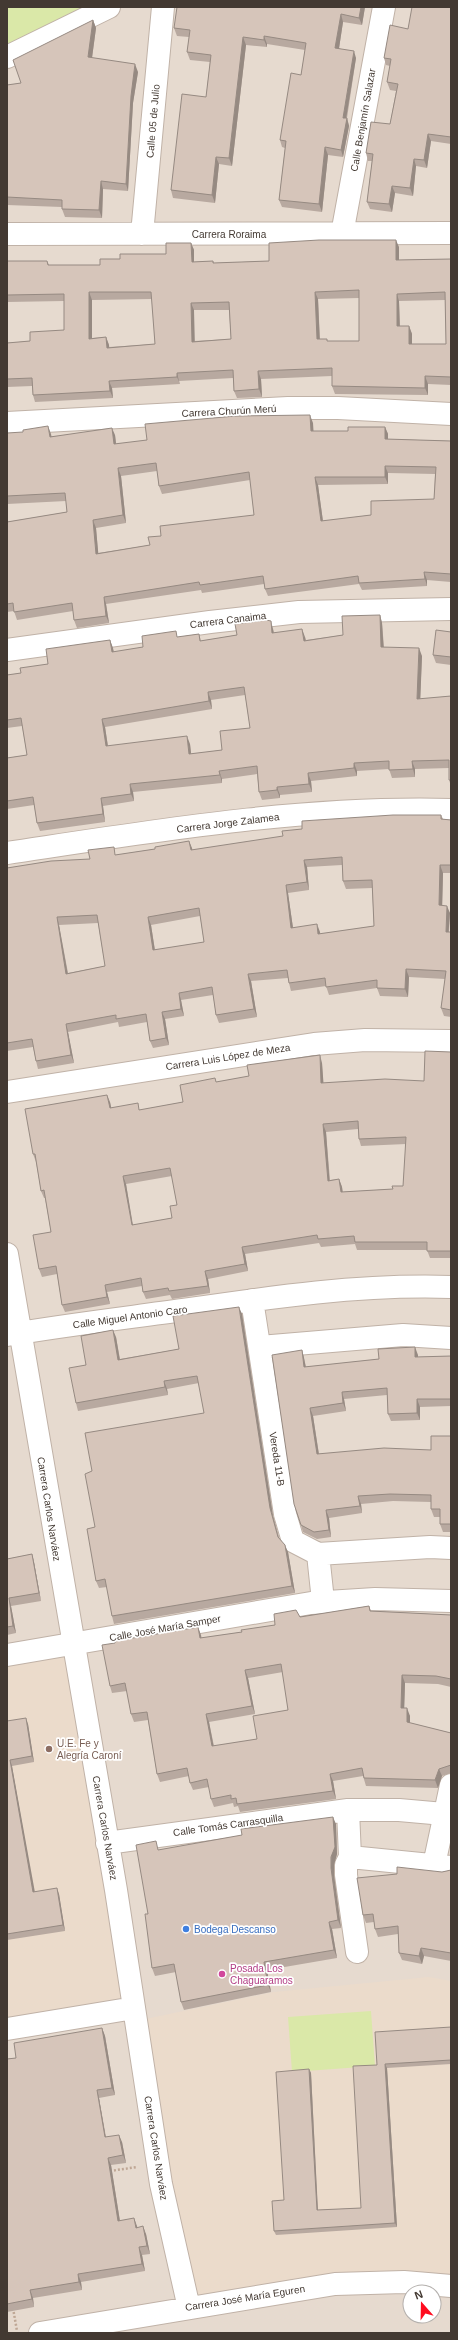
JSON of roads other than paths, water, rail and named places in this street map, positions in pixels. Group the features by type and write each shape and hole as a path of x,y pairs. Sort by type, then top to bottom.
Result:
{"street":[{"path":"7,57 109,7"},
{"name":"Calle 05 de Julio","path":"142,234 164,7"},
{"name":"Calle Benjamín Salazar","path":"342,234 384,7"},
{"name":"Carrera Roraima","path":"7,234 451,233"},
{"name":"Carrera Churún Merú","path":"7,423 296,408 338,408 451,414"},
{"name":"Carrera Canaima","path":"7,650 210,622 299,612 451,609"},
{"name":"Carrera Jorge Zalamea","path":"7,853 244,820 374,810 451,810"},
{"name":"Carrera Luis López de Meza","path":"7,1092 314,1044 365,1040 451,1041"},
{"name":"Carrera Carlos Narváez","path":"7,1254 14,1334 72,1644 107,1843 158,2164 189,2308"},
{"name":"Calle Miguel Antonio Caro","path":"14,1334 252,1300 356,1288 412,1286 451,1287"},
{"path":"252,1300 260,1347 383,1336 451,1338"},
{"name":"Vereda 11-B","path":"260,1347 289,1534 293,1541 318,1554"},
{"path":"323,1601 318,1554 430,1547 451,1548"},
{"name":"Calle José María Samper","path":"7,1655 323,1601 375,1599 451,1601"},
{"path":"350,1857 443,1866 444,1814 451,1785"},
{"name":"Calle Tomás Carrasquilla","path":"107,1843 348,1810 374,1808 444,1814"},
{"path":"348,1810 350,1857 346,1865 346,1875 357,1952"},
{"path":"7,2029 134,2008"},
{"name":"Carrera José María Eguren","path":"40,2333 120,2326 189,2308 335,2284 404,2282 451,2286"}],"place":[{"name":"U.E. Fe y Alegría Caroní","path":"49,1749"},
{"name":"Bodega Descanso","path":"186,1929"},
{"name":"Posada Los Chaguaramos","path":"222,1974"}]}
